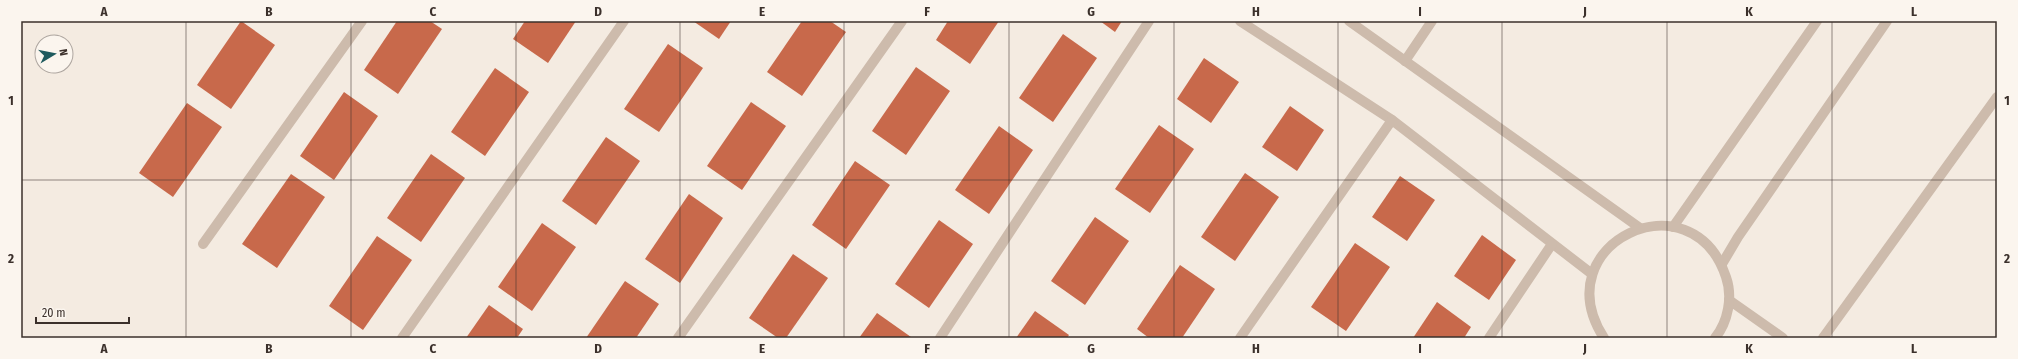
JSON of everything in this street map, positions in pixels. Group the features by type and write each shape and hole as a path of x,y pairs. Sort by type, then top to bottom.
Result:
{"street":[{"path":"203,244 362,21"},
{"path":"402,338 624,21"},
{"path":"678,338 902,21"},
{"path":"940,338 1149,21"},
{"path":"1240,21 1392,120 1592,274"},
{"path":"1349,21 1640,228"},
{"path":"1405,61 1432,21"},
{"path":"1673,227 1817,21"},
{"path":"1722,264 1738,237 1887,21"},
{"path":"1823,338 1997,97"},
{"path":"1240,338 1392,120"},
{"path":"1604,338 1596,327 1590,310 1589,292 1592,274 1600,258 1611,245 1624,235 1640,228 1651,226 1673,227 1688,232 1702,240 1713,251 1722,264 1728,282 1729,300 1725,319 1715,338"},
{"path":"1489,338 1552,244"},
{"path":"1729,300 1783,338"}],"building":[{"path":"241,21 275,45 231,109 197,85"},
{"path":"397,21 430,21 442,29 398,94 364,70"},
{"path":"525,21 576,21 548,63 513,39"},
{"path":"693,21 731,21 719,39"},
{"path":"802,21 830,21 846,32 802,96 767,72"},
{"path":"948,21 999,21 970,64 936,40"},
{"path":"1100,21 1122,21 1115,32"},
{"path":"1063,34 1097,58 1053,122 1019,98"},
{"path":"668,44 703,68 659,132 624,109"},
{"path":"1204,58 1239,82 1211,123 1177,99"},
{"path":"916,67 950,91 906,155 872,131"},
{"path":"495,68 529,92 485,156 451,132"},
{"path":"344,92 378,116 334,180 300,156"},
{"path":"751,102 786,126 742,190 707,166"},
{"path":"187,103 222,127 173,197 139,173"},
{"path":"1290,106 1324,130 1297,171 1262,147"},
{"path":"1159,125 1194,149 1150,213 1115,189"},
{"path":"999,126 1033,150 989,214 955,190"},
{"path":"606,137 640,161 596,225 562,201"},
{"path":"431,154 465,178 421,242 387,218"},
{"path":"855,161 890,185 846,249 812,225"},
{"path":"1245,173 1279,197 1235,261 1201,237"},
{"path":"291,174 325,197 277,268 242,244"},
{"path":"1400,176 1435,200 1407,241 1372,217"},
{"path":"689,194 723,218 680,283 645,259"},
{"path":"1095,217 1129,241 1085,305 1051,281"},
{"path":"939,220 973,244 929,308 895,284"},
{"path":"542,223 576,247 532,311 498,287"},
{"path":"1482,235 1516,260 1489,300 1454,276"},
{"path":"377,236 412,260 363,330 329,306"},
{"path":"1355,243 1390,267 1346,331 1311,307"},
{"path":"793,254 828,278 786,338 778,338 749,318"},
{"path":"1180,265 1215,289 1182,338 1149,338 1137,329"},
{"path":"625,281 659,304 636,338 586,338"},
{"path":"1437,302 1471,327 1464,338 1413,338"},
{"path":"489,305 523,329 517,338 466,338"},
{"path":"1035,311 1069,335 1067,338 1016,338"},
{"path":"877,313 911,337 859,338"}]}
